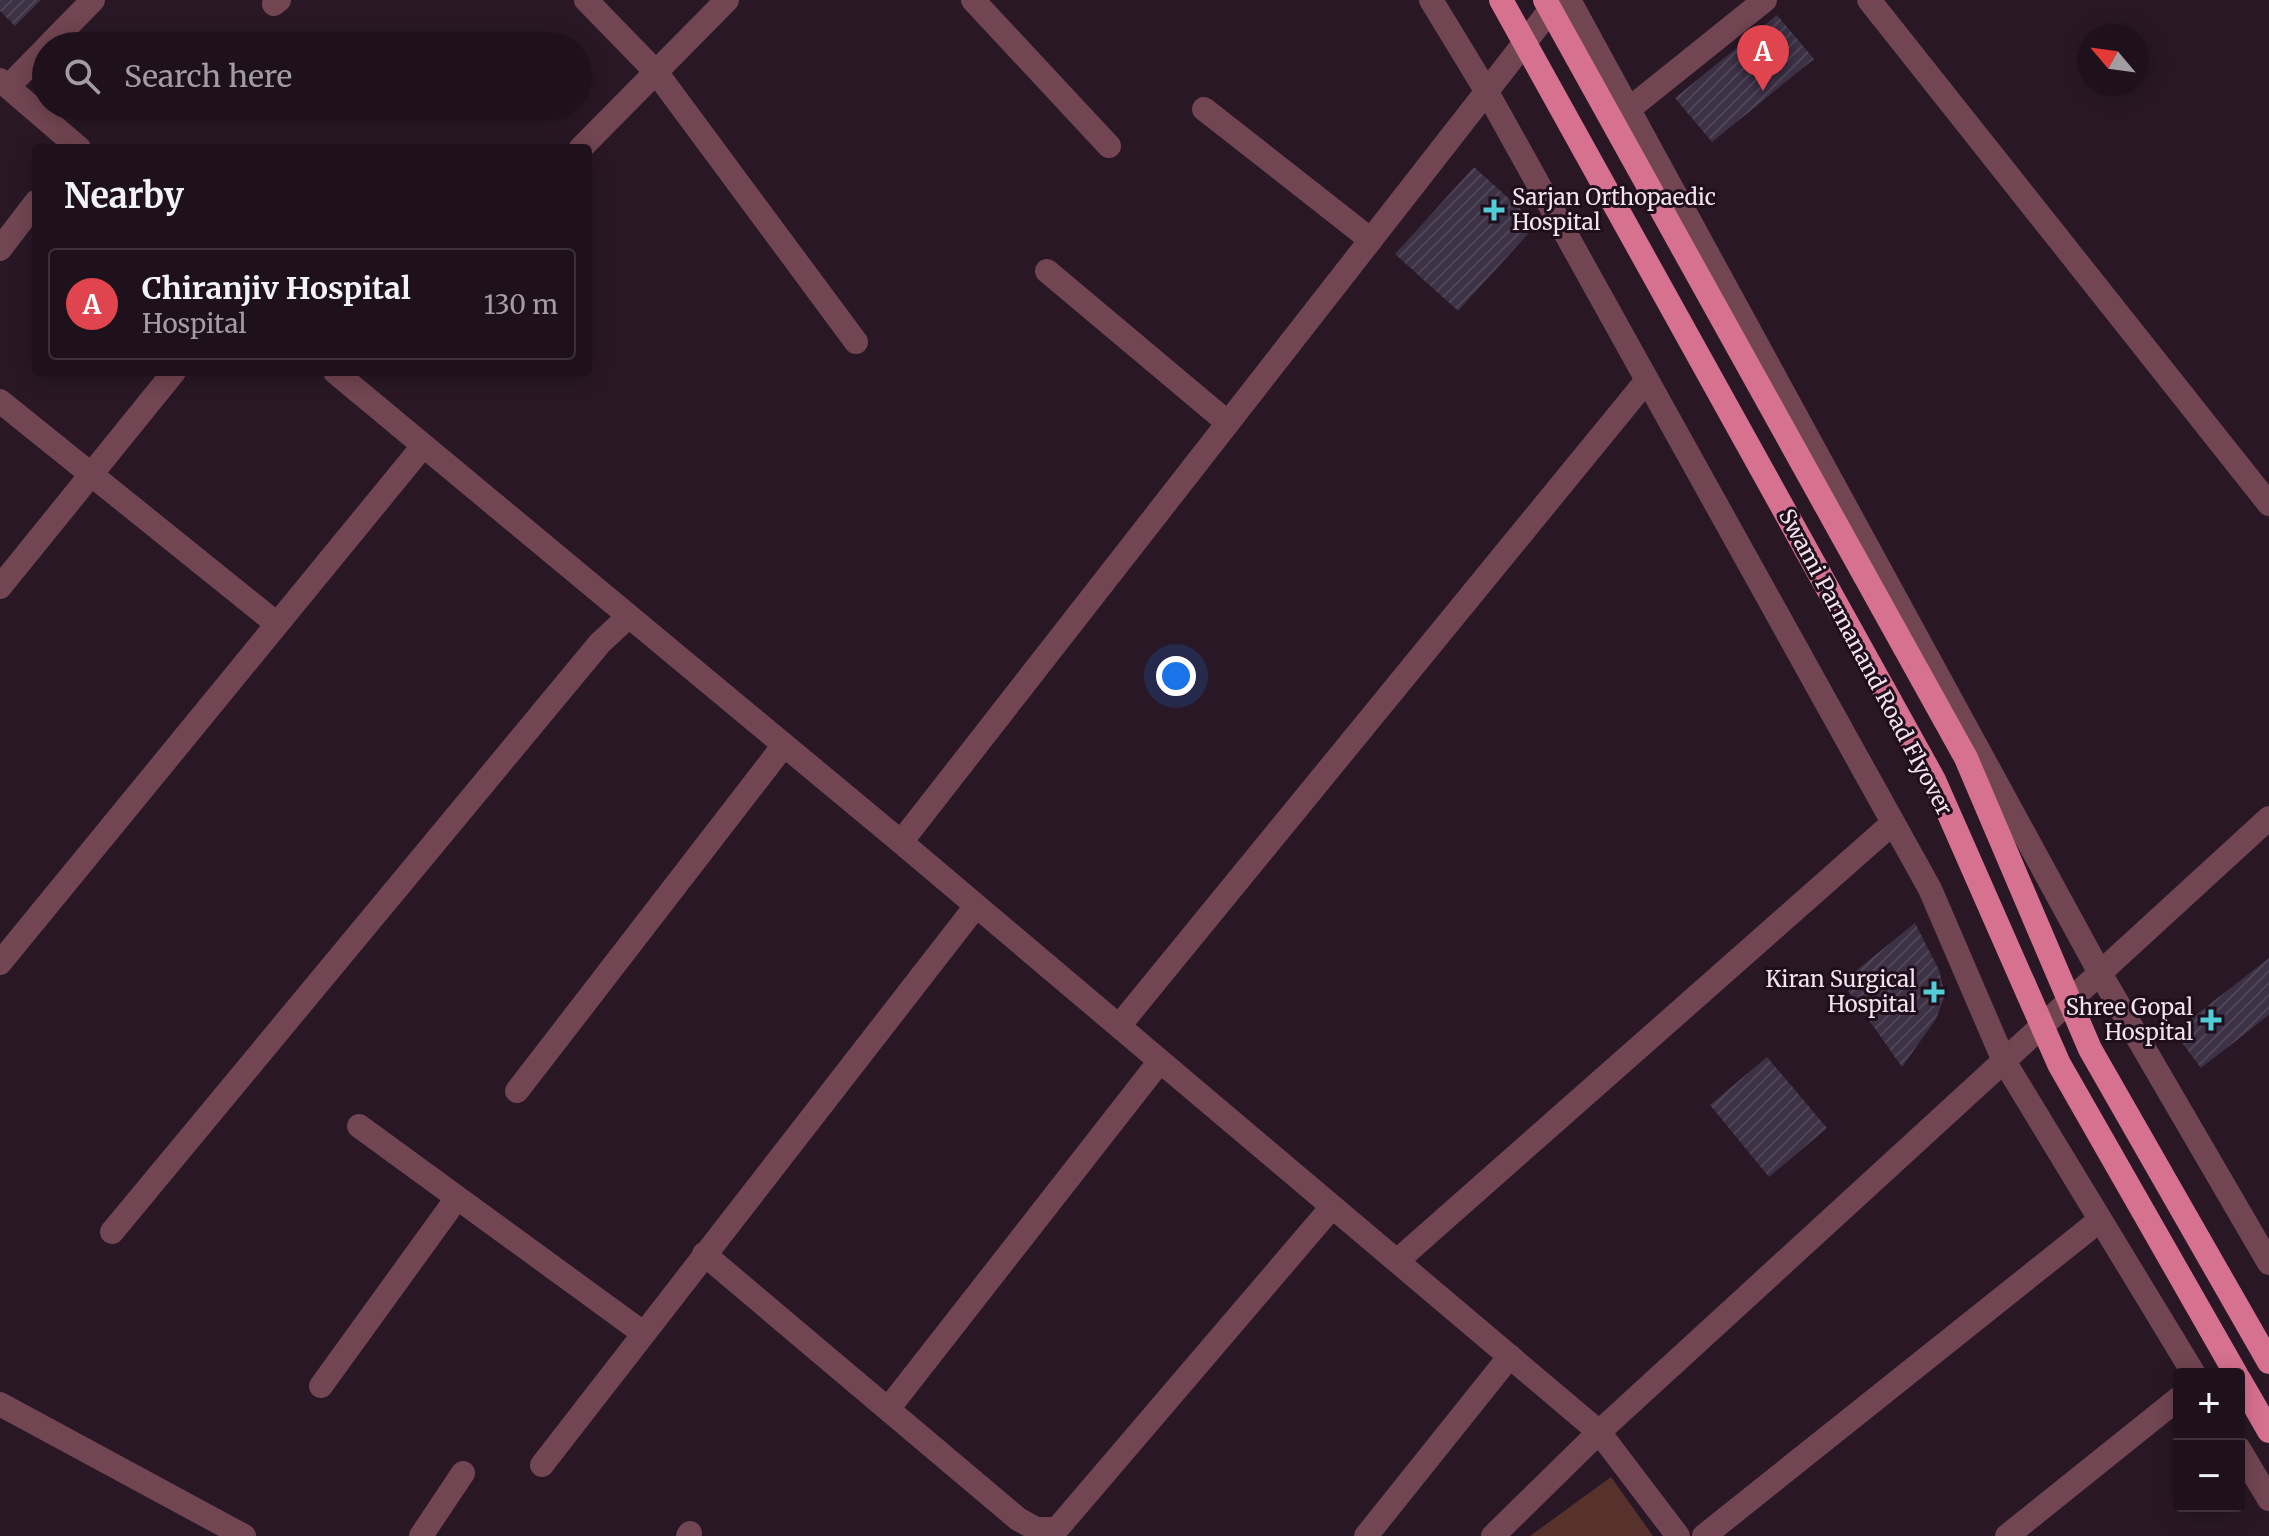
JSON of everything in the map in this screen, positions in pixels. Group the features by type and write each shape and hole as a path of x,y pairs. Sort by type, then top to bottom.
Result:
{"highway":[{"name":"Swami Parmanand Road Flyover","path":"1501,0 1934,780 2059,1064 2233,1368"},
{"name":"Swami Parmanand Road Flyover","path":"1545,0 1966,758 2090,1049 2269,1362"},
{"name":"Swami Parmanand Road Flyover","path":"2245,1388 2269,1431"}],"street":[{"path":"62,32 93,0"},
{"path":"586,0 656,72 856,342"},
{"path":"585,144 727,0"},
{"path":"973,0 1109,146"},
{"path":"1431,0 1487,92 1930,889 2004,1061 2190,1368"},
{"path":"901,842 1558,0"},
{"path":"1569,0 2100,973 2269,1263"},
{"path":"1629,109 1765,0"},
{"path":"1869,0 2269,504"},
{"path":"32,60 4,83 32,108"},
{"path":"1204,109 1371,240"},
{"path":"46,120 73,144"},
{"path":"0,249 32,207"},
{"path":"1047,271 1228,423"},
{"path":"0,587 171,376"},
{"path":"348,376 423,446 901,842 1599,1432 1678,1536"},
{"path":"1119,1026 1647,380"},
{"path":"0,401 277,624"},
{"path":"0,963 423,446"},
{"path":"112,1232 600,643 628,617"},
{"path":"517,1091 784,745"},
{"path":"1493,1536 1599,1432 2269,818"},
{"path":"1397,1261 1893,823"},
{"path":"542,1465 976,906"},
{"path":"888,1409 1160,1061"},
{"path":"359,1126 643,1333"},
{"path":"321,1386 457,1198"},
{"path":"704,1254 1018,1519 1036,1529 1057,1529 1332,1207"},
{"path":"1704,1536 2100,1220"},
{"path":"1366,1536 1510,1356"},
{"path":"2007,1536 2173,1403"},
{"path":"0,1404 244,1536"},
{"path":"2245,1459 2269,1499"},
{"path":"421,1536 463,1473"}],"shaded area":[{"path":"1611,1477 1653,1536 1530,1536"}],"building":[{"path":"0,0 41,0 15,26 0,11"},
{"path":"1777,15 1814,59 1712,142 1675,98"},
{"path":"1474,167 1537,224 1458,311 1395,254"},
{"path":"1915,923 1939,970 1945,995 1936,1019 1902,1067 1842,982"},
{"path":"2269,958 2269,1015 2201,1068 2174,1032"},
{"path":"1767,1057 1827,1128 1769,1177 1710,1105"}],"place":[{"name":"Chiranjiv Hospital","path":"1763,91"},
{"name":"Sarjan Orthopaedic Hospital","path":"1494,210"},
{"name":"Kiran Surgical Hospital","path":"1934,992"},
{"name":"Shree Gopal Hospital","path":"2211,1020"}]}
